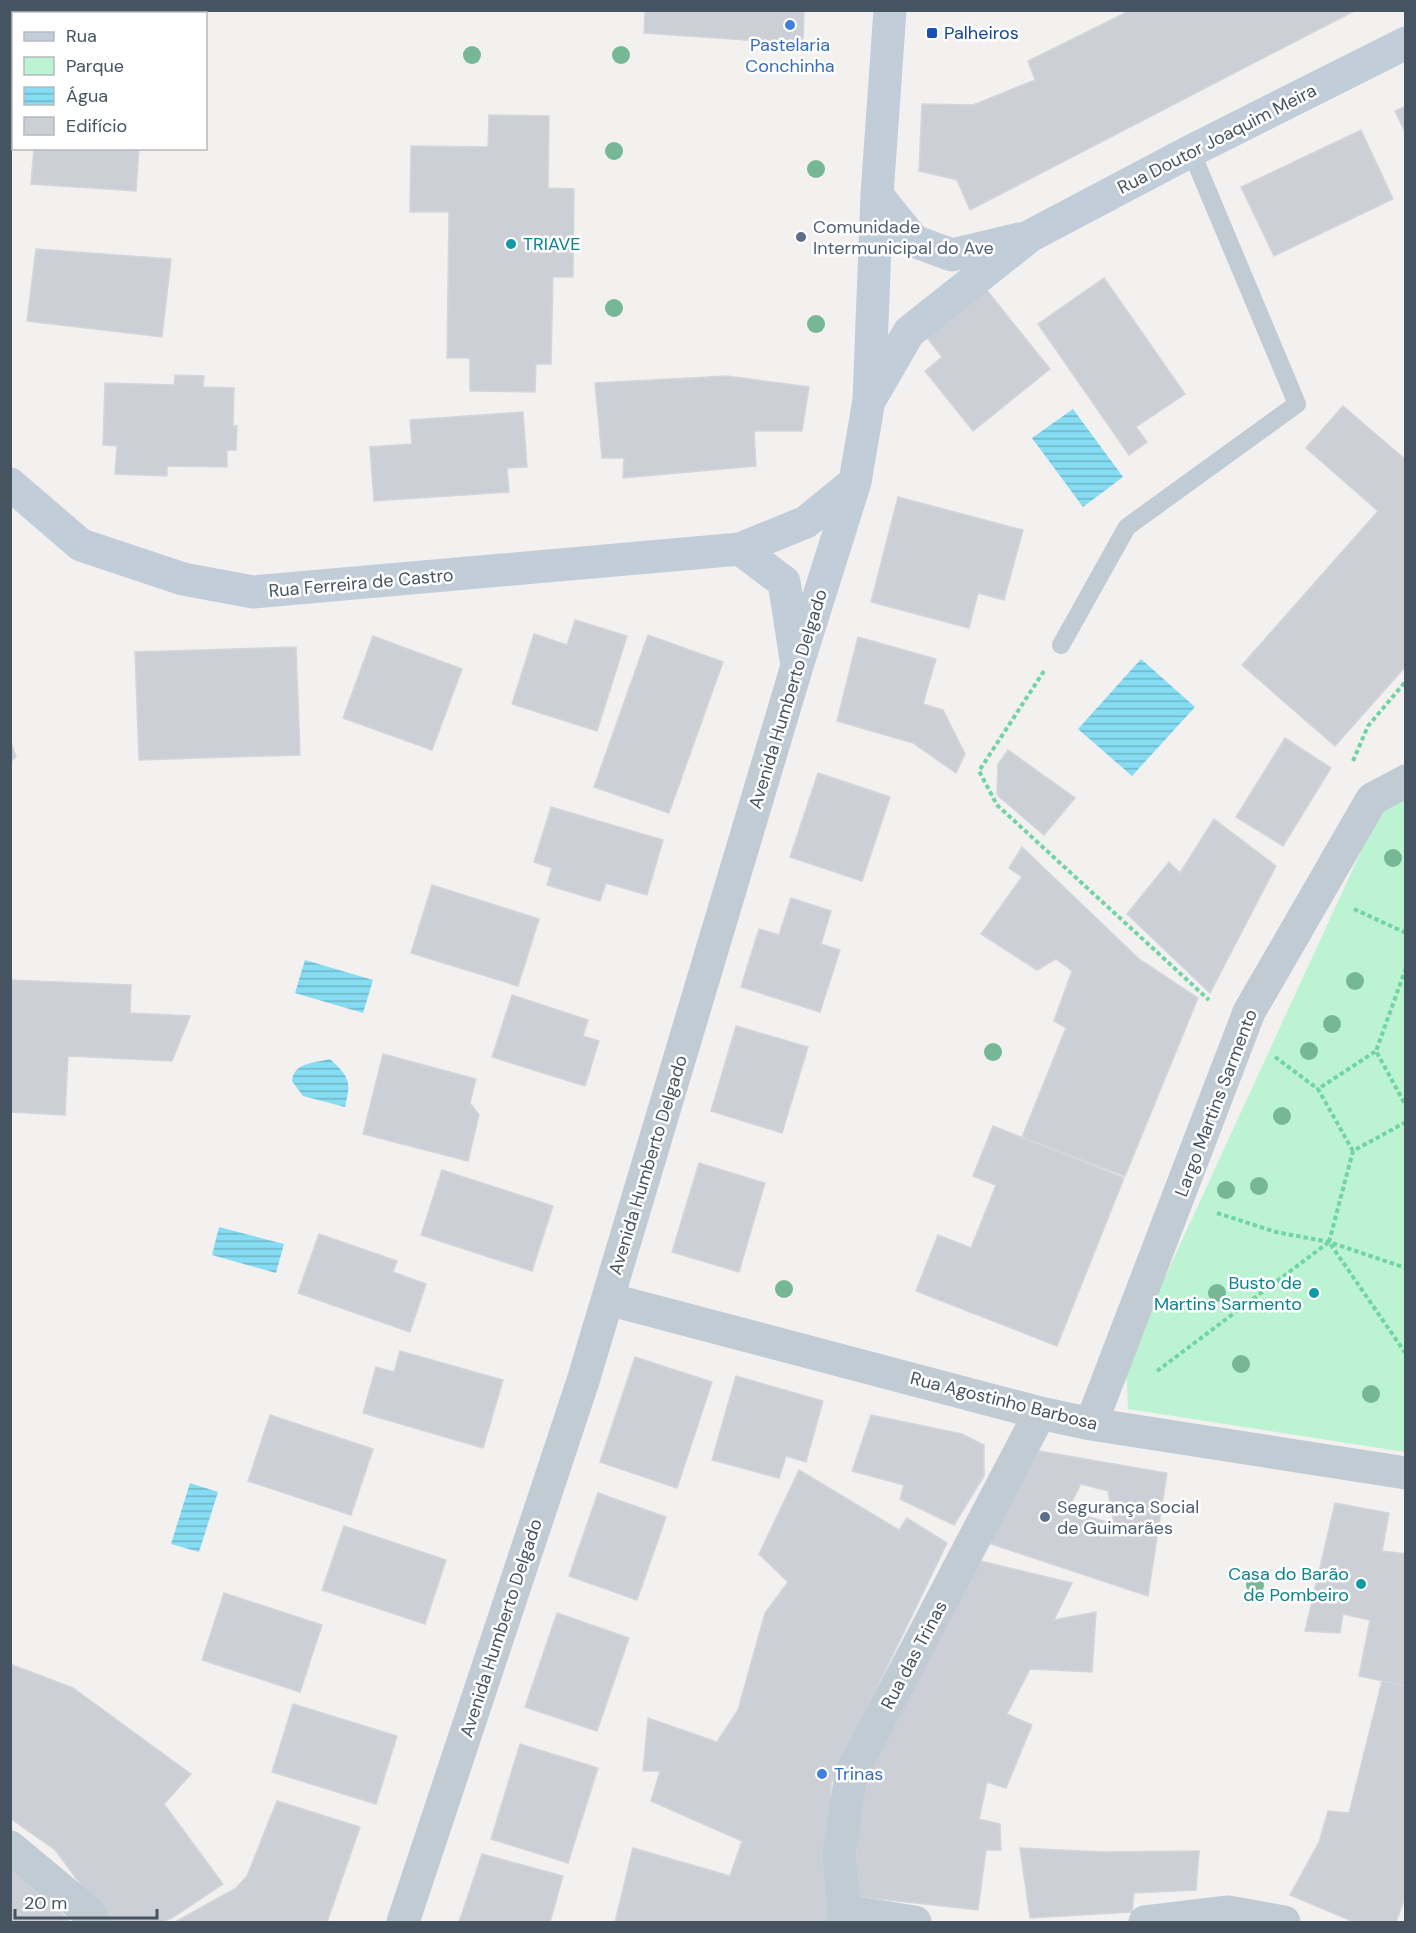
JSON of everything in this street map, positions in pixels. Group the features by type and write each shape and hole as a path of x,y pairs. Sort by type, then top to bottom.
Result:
{"street":[{"path":"869,400 877,195 890,10"},
{"name":"Rua Doutor Joaquim Meira","path":"869,400 909,332 1030,237 1191,151 1406,43"},
{"name":"Rua Doutor Joaquim Meira","path":"877,195 914,241 952,255 1030,237"},
{"name":"Avenida Humberto Delgado","path":"403,1923 608,1299 797,666 855,482 869,400"},
{"name":"Rua Ferreira de Castro","path":"10,484 81,545 183,579 253,592 740,549 806,522 855,482"},
{"path":"740,549 784,582 797,666"},
{"name":"Largo Martins Sarmento","path":"1091,1424 1249,1012 1372,799 1406,781"},
{"name":"Rua Agostinho Barbosa","path":"608,1299 1040,1413 1091,1424 1406,1473"},
{"name":"Rua das Trinas","path":"844,1917 839,1854 851,1774 1040,1413"},
{"path":"10,1847 89,1913 93,1923"},
{"path":"1145,1923 1228,1912 1284,1923"},
{"path":"844,1917 915,1923"}],"lane":[{"path":"1061,645 1127,527 1297,404 1191,151"}],"path":[{"path":"1061,645 979,771 997,805 1214,1005"},
{"path":"1350,766 1368,726 1406,681"},
{"path":"1318,892 1406,933"},
{"path":"1318,1089 1376,1051 1406,968"},
{"path":"1153,1374 1329,1242 1353,1151 1318,1089 1242,1032"},
{"path":"1376,1051 1406,1106"},
{"path":"1353,1151 1406,1122"},
{"path":"1178,1200 1276,1232 1329,1242 1406,1268"},
{"path":"1329,1242 1406,1354"}],"green space":[{"path":"1405,793 1405,1452 1128,1409 1126,1362 1380,810"}],"water":[{"path":"1073,409 1123,477 1083,507 1032,438"},
{"path":"1141,659 1195,707 1132,776 1078,729"},
{"path":"305,960 373,980 363,1013 295,993"},
{"path":"330,1059 347,1080 348,1091 345,1107 303,1096 292,1081 301,1067"},
{"path":"219,1227 284,1244 276,1273 212,1255"},
{"path":"190,1483 218,1492 199,1552 171,1544"}],"building":[{"path":"10,10 88,10 88,12 12,12 12,35 10,35"},
{"path":"645,10 804,10 803,44 644,33"},
{"path":"1131,10 1356,10 970,210 957,180 919,171 922,104 973,105 1035,80 1028,61"},
{"path":"1406,106 1406,134 1395,111"},
{"name":"TRIAVE","path":"489,115 549,116 548,188 574,189 573,277 553,277 551,364 536,364 535,392 470,391 470,358 447,358 449,212 410,212 411,146 488,147"},
{"path":"1361,130 1393,199 1274,256 1241,187"},
{"path":"34,150 139,150 136,191 31,184"},
{"path":"36,249 171,259 162,337 27,321"},
{"path":"1104,278 1185,394 1136,427 1147,442 1129,455 1038,324"},
{"path":"985,288 1050,369 973,431 925,371 942,357 925,335"},
{"path":"175,375 204,376 203,387 234,388 233,426 237,426 236,450 227,450 227,467 167,466 167,476 115,474 117,446 103,445 105,383 174,385"},
{"path":"727,376 809,387 802,431 754,431 756,466 623,478 624,458 602,458 595,383"},
{"path":"1343,406 1406,460 1406,666 1335,746 1242,665 1378,511 1306,448"},
{"path":"523,412 527,467 507,468 509,492 374,501 370,447 412,444 410,420"},
{"path":"898,497 1023,530 1004,600 978,593 969,628 871,602"},
{"path":"575,620 627,636 597,731 512,704 534,634 567,645"},
{"path":"648,635 723,662 669,813 594,787"},
{"path":"373,636 462,669 432,750 343,718"},
{"path":"858,637 936,659 923,704 943,710 965,754 956,773 913,743 837,721"},
{"path":"296,647 300,755 139,760 135,652"},
{"path":"1285,738 1331,768 1283,846 1236,817"},
{"path":"10,739 16,757 10,762"},
{"path":"1008,750 1075,798 1044,835 997,795 998,764"},
{"path":"818,773 890,797 862,881 790,857"},
{"path":"551,807 663,840 647,895 606,883 600,901 547,885 552,868 534,862"},
{"path":"1214,819 1276,866 1210,993 1127,914 1169,862 1180,873"},
{"path":"1022,847 1139,959 1198,998 1125,1176 1022,1137 1066,1028 1054,1021 1072,971 1056,959 1037,970 981,934 1022,877 1009,868"},
{"path":"432,885 539,919 518,986 411,953"},
{"path":"791,898 831,911 821,944 840,950 820,1012 741,987 759,929 779,935"},
{"path":"10,980 131,985 130,1013 190,1016 172,1061 68,1056 65,1115 10,1112"},
{"path":"512,995 588,1020 583,1036 599,1041 585,1086 492,1057"},
{"path":"736,1026 808,1047 782,1133 711,1111"},
{"path":"383,1054 476,1079 470,1103 479,1115 468,1161 363,1134"},
{"path":"993,1126 1124,1178 1057,1346 916,1291 938,1235 971,1248 996,1185 973,1176"},
{"path":"699,1163 765,1183 739,1272 672,1252"},
{"path":"442,1170 553,1206 532,1271 421,1235"},
{"path":"319,1234 397,1261 393,1272 426,1284 410,1332 298,1293"},
{"path":"400,1351 503,1380 483,1448 363,1413 376,1367 394,1372"},
{"path":"635,1357 712,1382 677,1488 600,1462"},
{"path":"736,1376 823,1401 806,1462 786,1456 779,1478 712,1460"},
{"path":"270,1415 373,1449 351,1515 248,1481"},
{"path":"871,1415 962,1434 984,1445 984,1476 954,1525 900,1499 904,1485 852,1471"},
{"name":"Segurança Social de Guimarães","path":"1039,1451 1167,1473 1148,1596 985,1542","holes":["1081,1484 1108,1491 1114,1524 1067,1511"]},
{"path":"799,1470 899,1530 907,1518 947,1543 831,1783 830,1922 615,1922 633,1848 730,1876 742,1841 651,1801 660,1771 643,1771 648,1718 717,1742 738,1710 765,1613 788,1582 759,1554"},
{"path":"598,1493 666,1517 637,1600 569,1576"},
{"name":"Casa do Barão de Pombeiro","path":"1335,1503 1389,1513 1382,1551 1406,1554 1406,1686 1359,1676 1370,1620 1343,1614 1340,1633 1305,1631"},
{"path":"344,1526 446,1560 425,1624 322,1590"},
{"path":"976,1560 1072,1583 1054,1620 1096,1612 1092,1672 1030,1669 1007,1714 1032,1725 1006,1788 987,1782 979,1819 1000,1824 1001,1850 986,1850 978,1910 853,1896 858,1821 868,1761"},
{"path":"224,1593 322,1625 300,1692 202,1660"},
{"path":"557,1613 629,1638 597,1731 525,1707"},
{"path":"10,1664 73,1688 191,1774 164,1804 223,1884 172,1918 161,1922 105,1922 97,1906 55,1850 10,1818"},
{"path":"1382,1681 1406,1686 1406,1895 1396,1922 1354,1922 1290,1895 1319,1842 1328,1811 1349,1813"},
{"path":"293,1704 397,1736 376,1804 272,1772"},
{"path":"520,1744 598,1768 568,1863 491,1839"},
{"path":"277,1801 360,1827 327,1922 175,1922 236,1888 247,1876"},
{"path":"1020,1848 1102,1852 1199,1851 1196,1890 1134,1893 1132,1912 1030,1918"},
{"path":"482,1854 563,1876 550,1922 459,1922"},
{"path":"10,1865 71,1922 10,1922"}],"place":[{"name":"Pastelaria Conchinha","path":"790,25"},
{"name":"Palheiros","path":"932,33"},
{"name":"Comunidade Intermunicipal do Ave","path":"801,237"},
{"name":"TRIAVE","path":"511,244"},
{"name":"Busto de Martins Sarmento","path":"1314,1293"},
{"name":"Segurança Social de Guimarães","path":"1045,1517"},
{"name":"Casa do Barão de Pombeiro","path":"1361,1584"},
{"name":"Trinas","path":"822,1774"}]}
